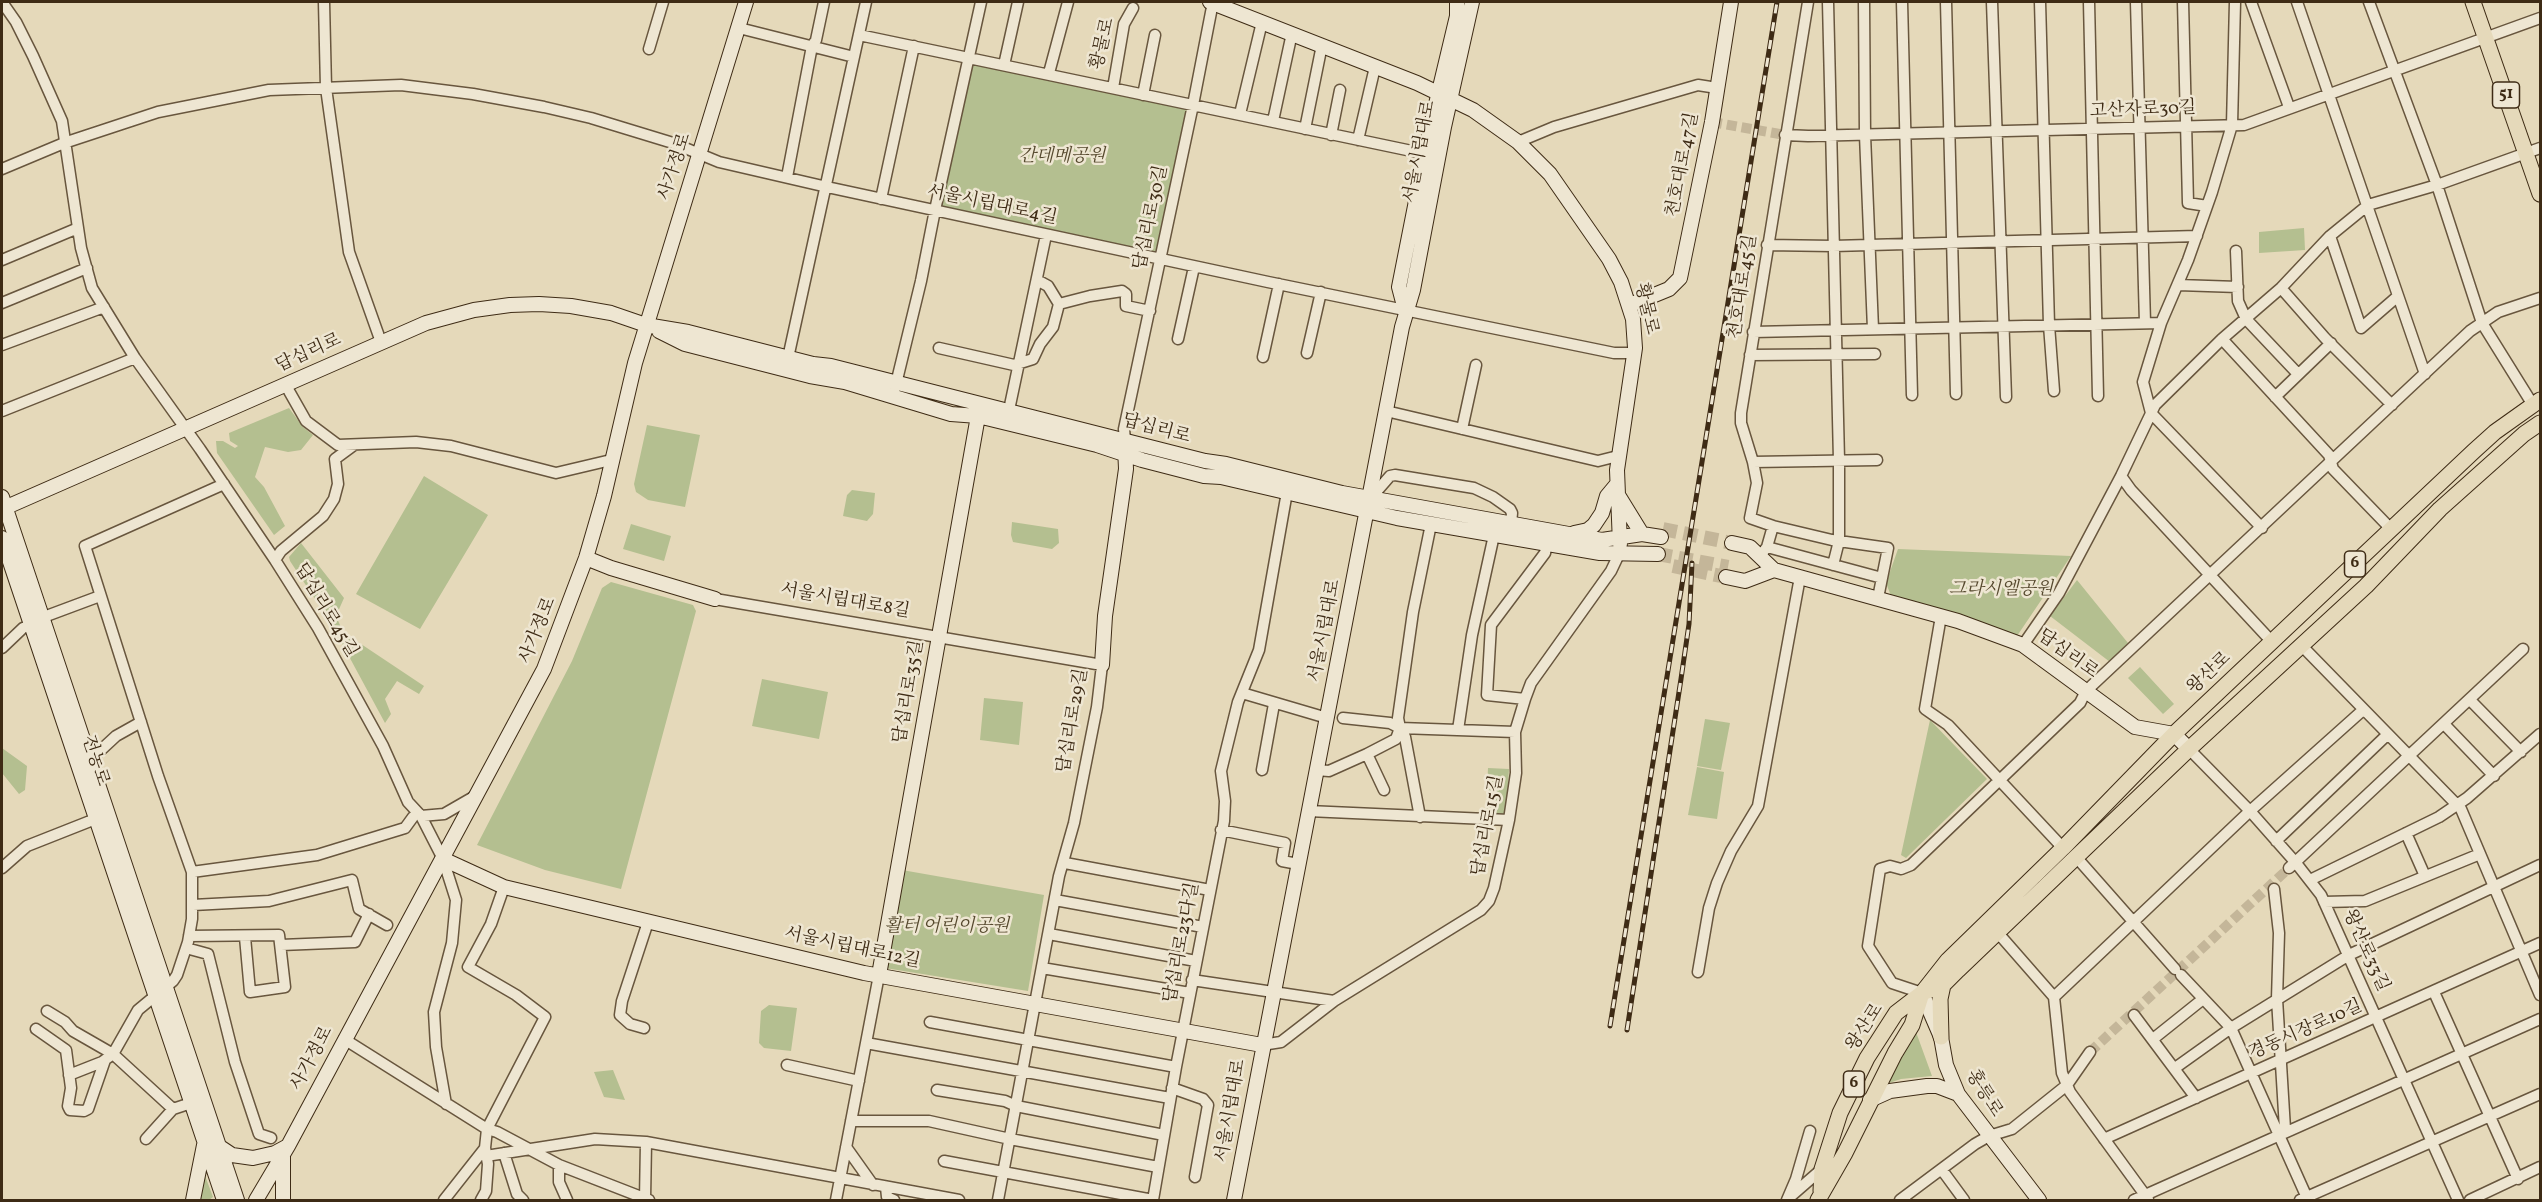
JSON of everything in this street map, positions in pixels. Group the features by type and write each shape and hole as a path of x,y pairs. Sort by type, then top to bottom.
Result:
{"main road":[{"name":"사가정로","path":"256,1200 443,859 544,669 586,558 604,496 646,325 746,2"},
{"name":"황물로","path":"1211,2 1322,45 1473,110 1518,142 1542,165 1583,220 1617,274 1630,305 1636,334 1618,456 1620,552"},
{"name":"서울시립대로","path":"1234,1200 1272,993 1386,411 1406,310 1413,290 1445,96 1457,2"},
{"name":"서울시립대로","path":"1406,310 1399,287 1426,154 1472,2"},
{"name":"천호대로47길","path":"1630,305 1670,289 1680,278 1717,88 1731,2"},
{"name":"51","path":"2473,2 2534,151 2541,194"},
{"name":"답십리로","path":"2,504 187,429 381,342 460,312 510,305 571,306 611,313 646,325 685,344 810,376 845,382 951,414 978,416 1097,445 1125,455 1204,476 1287,492 1511,524 1602,540 1662,533 1635,521"},
{"name":"답십리로","path":"646,325 688,332 788,358 897,382 1205,461 1226,464 1431,524 1600,553 1620,552 1657,558"},
{"name":"왕산로","path":"1819,1197 1822,1170 1840,1113 1873,1047 1896,1013 1922,993 1948,960 2174,734 2495,432 2537,402"},
{"name":"답십리로35길","path":"879,975 978,416"},
{"name":"왕산로","path":"1922,993 1942,985 2189,749 2366,586 2440,509 2524,434 2541,423"},
{"name":"답십리로29길","path":"1102,665 1105,616 1126,469 1125,440"},
{"path":"1571,534 1588,530 1594,525 1602,513 1607,496 1617,489 1642,534"},
{"name":"전농로","path":"2,504 35,622 211,1144 225,1200"},
{"name":"전농로","path":"2,538 88,762 100,816"},
{"name":"답십리로","path":"1732,547 1763,552 1774,570 1941,616 2023,645 2135,727 2174,734"},
{"name":"서울시립대로8길","path":"586,558 611,568 715,599"},
{"path":"1727,572 1745,581 1774,570"},
{"path":"2174,734 2189,749"},
{"name":"서울시립대로12길","path":"443,859 504,887 879,975 1262,1045"},
{"path":"1941,1037 1942,985"},
{"name":"전농로","path":"160,991 191,1103 237,1200"},
{"name":"왕산로","path":"1819,1197 1845,1153 1895,1053 1912,1026 1922,993"},
{"name":"홍릉로","path":"1922,993 1941,1037 1946,1065 1958,1094 2039,1200"},
{"path":"1870,1100 1890,1091 1927,1086 1937,1086 1958,1094"},
{"path":"193,1200 211,1144 232,1155 253,1158 285,1150 283,1200"}],"street":[{"name":"답십리로45길","path":"2,2 16,22 50,90 62,120 78,228 92,288 135,358 169,408 187,429 318,628 383,746 408,802 443,859 456,900 452,943 434,1012 436,1047 446,1104"},
{"path":"324,2 326,88 349,252 381,342"},
{"path":"649,50 663,2"},
{"path":"787,177 812,46 816,40 824,2"},
{"path":"788,358 866,2"},
{"path":"893,398 921,281 981,2"},
{"path":"1004,64 1018,2"},
{"path":"1049,73 1068,2"},
{"name":"답십리로30길","path":"1125,440 1124,429 1193,105 1211,2"},
{"name":"천호대로45길","path":"1773,526 1750,518 1757,483 1754,462 1740,419 1808,2"},
{"path":"1828,2 1839,460 1839,541 1833,565"},
{"path":"1864,2 1865,135 1873,329"},
{"path":"1902,2 1912,395"},
{"path":"1946,2 1956,394"},
{"path":"1992,2 2006,397"},
{"path":"2040,2 2042,131 2049,325 2054,391"},
{"path":"2089,2 2098,396"},
{"path":"2136,2 2145,323"},
{"path":"2183,2 2188,203 2207,206"},
{"path":"2235,2 2232,125 2197,236 2161,323 2143,382 2151,413 2262,528"},
{"path":"2251,2 2289,107"},
{"path":"2296,2 2425,374"},
{"path":"2369,2 2437,185 2482,323 2537,402"},
{"name":"황물로","path":"1113,88 1124,24 1132,8"},
{"name":"고산자로30길","path":"1785,135 1830,136 2244,125 2541,18"},
{"path":"1240,114 1262,22"},
{"path":"739,28 854,57"},
{"path":"1273,121 1292,33"},
{"path":"859,35 1049,73 1426,154"},
{"path":"1143,94 1155,35"},
{"path":"1305,129 1322,45"},
{"path":"881,199 914,46"},
{"path":"1358,141 1375,67"},
{"name":"서울시립대로4길","path":"2,169 64,143 158,112 269,90 401,85 513,101 591,118 719,162 1160,260 1614,352 1635,353"},
{"path":"1518,142 1554,127 1698,85 1717,88"},
{"path":"1331,135 1340,90"},
{"path":"2023,645 2059,593 2121,476 2155,405 2222,339 2281,288 2330,236 2368,205 2437,185 2534,151"},
{"path":"2,260 78,228"},
{"path":"1009,410 1046,235"},
{"path":"1767,245 1833,246 2197,236"},
{"path":"2330,236 2361,328 2398,296"},
{"path":"2236,251 2238,301 2246,319 2298,374"},
{"path":"1178,339 1194,267"},
{"path":"2,303 87,268"},
{"path":"939,348 1014,365 1033,359 1040,344 1053,327 1059,303 1048,286 1037,280"},
{"path":"1263,357 1279,284"},
{"path":"2178,285 2238,287"},
{"path":"2281,288 2392,405"},
{"path":"1059,303 1122,291 1126,294 1126,306 1150,311"},
{"path":"1307,352 1321,292"},
{"path":"1922,993 1892,983 1886,978 1867,944 1880,869 1890,866 1901,869 1911,865 2080,703 2086,691 2470,331 2498,312 2541,298"},
{"path":"2,345 104,307"},
{"path":"1753,332 2161,323"},
{"path":"2222,339 2329,455 2333,469 2391,530"},
{"path":"2275,397 2331,343"},
{"path":"1750,355 1875,354"},
{"path":"2,411 135,358"},
{"path":"1462,429 1476,365"},
{"path":"285,384 306,421 338,445 416,442 451,446 556,473 611,460"},
{"path":"1386,411 1598,461 1618,456"},
{"path":"275,560 281,551 322,516 334,499 338,484 335,459 354,445"},
{"path":"1754,462 1877,460"},
{"path":"1369,505 1389,476 1395,476 1474,488 1510,509 1511,524"},
{"path":"2121,476 2131,490 2273,643"},
{"path":"36,1029 66,1050 71,1088 68,1108 86,1111 109,1057 131,1020 144,1003 177,975 189,936 193,905 192,872 85,546 224,484"},
{"name":"답십리로23다길","path":"1153,1200 1221,831 1225,801 1221,771 1238,702 1259,650 1287,492"},
{"path":"1420,817 1405,737 1398,718 1412,620 1431,524"},
{"path":"1878,598 1882,578 1885,562 1888,548 1839,541 1773,526 1763,552 1833,565 1882,578"},
{"path":"1458,730 1472,635 1494,535"},
{"path":"1525,699 1487,695 1491,626 1545,553 1547,544"},
{"name":"답십리로15길","path":"1262,1045 1281,1042 1334,1001 1481,910 1489,901 1509,820 1516,772 1515,732 1531,683 1611,571 1620,552"},
{"path":"1698,972 1709,908 1717,883 1731,851 1758,806 1800,577"},
{"path":"2,648 23,628 100,596"},
{"name":"서울시립대로8길","path":"715,599 1102,665"},
{"path":"1941,616 1925,710 1948,725 2062,848"},
{"path":"2301,645 2461,810 2541,995"},
{"path":"2293,865 2523,650"},
{"name":"답십리로29길","path":"999,1200 1048,934 1097,707 1102,665"},
{"path":"1242,693 1327,718"},
{"path":"2470,700 2521,752"},
{"path":"1262,770 1274,704"},
{"path":"2054,997 2250,811 2363,710"},
{"path":"1343,718 1390,723 1400,728 1515,732"},
{"path":"88,762 116,736 141,722"},
{"path":"2444,724 2494,776"},
{"path":"1316,770 1329,771 1367,754 1396,739 1400,728"},
{"path":"2310,880 2457,806 2541,734"},
{"path":"2276,841 2387,735"},
{"name":"왕산로33길","path":"2189,749 2250,811 2293,865 2310,880 2324,902 2458,1200"},
{"path":"1367,754 1384,790"},
{"path":"192,872 317,855 405,828 417,816 444,814 477,795"},
{"path":"1308,811 1509,820"},
{"path":"2,868 27,846 100,816"},
{"path":"1221,831 1286,843 1282,861 1298,864"},
{"path":"2406,833 2426,876"},
{"path":"2324,902 2365,901 2480,854"},
{"path":"2077,858 2231,1028 2305,1199 2541,1094"},
{"path":"1065,863 1210,890"},
{"path":"2175,1068 2231,1028 2349,955 2541,865"},
{"path":"193,905 269,902 352,880 359,909 387,925"},
{"path":"481,1200 486,1191 487,1129 545,1017 516,995 468,967 491,924 504,887"},
{"path":"2274,889 2279,933 2277,999 2285,1129 2280,1137"},
{"path":"1055,900 1203,927"},
{"path":"281,945 356,942 369,914"},
{"path":"645,1028 630,1024 621,1015 622,1001 648,922"},
{"path":"1998,933 2054,997 2062,1073 2070,1092 2104,1139 2142,1199 2541,1019"},
{"path":"189,936 245,937 279,934 285,987 250,992 245,937"},
{"path":"1048,934 1196,961"},
{"name":"경동시장로10길","path":"2104,1139 2541,943"},
{"path":"186,948 208,954 235,1062 259,1134 272,1138"},
{"path":"1042,968 1190,993"},
{"path":"836,1200 879,975"},
{"path":"1192,980 1334,1001"},
{"path":"2434,992 2518,1179"},
{"path":"2152,1039 2204,999"},
{"path":"47,1011 65,1022 73,1031 173,1109"},
{"path":"2134,1016 2196,1098"},
{"path":"930,1022 1176,1067"},
{"path":"344,1039 487,1129 559,1165 640,1199 646,1142"},
{"path":"866,1043 1023,1073 1171,1093"},
{"path":"1900,1200 1989,1136 2012,1129 2067,1085 2090,1052"},
{"path":"69,1075 109,1057"},
{"path":"787,1065 859,1081"},
{"path":"937,1090 1005,1101 1016,1106 1164,1135"},
{"name":"서울시립대로","path":"1171,1093 1203,1099 1208,1105 1195,1177"},
{"path":"146,1139 173,1109 191,1103"},
{"path":"851,1121 929,1121 1158,1167"},
{"path":"1786,1200 1810,1131"},
{"path":"486,1152 504,1153 595,1140 646,1142 960,1200"},
{"path":"846,1147 873,1185"},
{"path":"444,1200 486,1152"},
{"path":"504,1153 517,1194 523,1200"},
{"path":"944,1161 1153,1200"},
{"path":"559,1165 560,1182 567,1200"},
{"path":"2470,1200 2541,1167"},
{"path":"1786,1200 1822,1170"},
{"path":"1941,1170 1964,1200"},
{"path":"886,1187 887,1197 894,1200"}],"green space":[{"name":"간데메공원","path":"970,62 1187,109 1155,254 938,207"},
{"path":"2304,228 2305,250 2259,253 2259,232"},
{"path":"289,408 303,427 313,435 301,450 288,452 265,447 255,477 264,487 285,526 274,535 217,453 216,441 223,441 235,448 238,446 230,441 229,433"},
{"path":"647,425 700,435 685,507 648,500 636,492 634,484"},
{"path":"424,476 488,515 420,629 356,594"},
{"path":"852,490 875,493 873,514 867,521 843,516 847,495"},
{"path":"1012,522 1058,529 1059,543 1052,549 1013,542"},
{"path":"631,524 671,536 664,561 623,549"},
{"path":"301,543 344,598 336,616 343,632 424,686 419,694 397,681 385,699 391,714 385,723 332,625 290,561 289,557"},
{"name":"그라시엘공원","path":"1898,549 2071,556 2017,636 1893,601 1886,583"},
{"path":"2077,580 2128,643 2110,662 2050,616"},
{"path":"611,582 693,605 696,611 621,889 545,870 477,845 572,661 602,588"},
{"path":"2140,667 2174,704 2163,714 2128,678"},
{"path":"762,679 828,692 819,739 752,726"},
{"path":"984,698 1023,702 1019,745 980,740"},
{"path":"1705,719 1730,723 1721,770 1697,766"},
{"path":"1930,720 1987,779 1906,858 1901,855"},
{"path":"2,748 27,766 25,790 19,794 2,773"},
{"path":"1697,767 1724,772 1717,819 1688,815"},
{"path":"1488,768 1509,769 1506,815 1486,814"},
{"name":"활터 어린이공원","path":"902,870 1044,895 1028,991 885,968"},
{"path":"769,1005 797,1008 791,1051 764,1048 759,1043 761,1011"},
{"path":"1916,1032 1932,1076 1901,1079 1883,1085"},
{"path":"613,1070 625,1100 604,1097 594,1072"},
{"path":"204,1173 213,1197 209,1200 197,1200"}],"tunnel":[{"path":"1712,122 1785,135"},
{"path":"1663,529 1732,543"},
{"path":"1658,554 1728,567"},
{"path":"1673,566 1726,577"},
{"path":"2090,1052 2289,868"}],"railway":[{"path":"1610,1026 1777,2"},
{"path":"1627,1030 1689,624 1692,563"}]}
